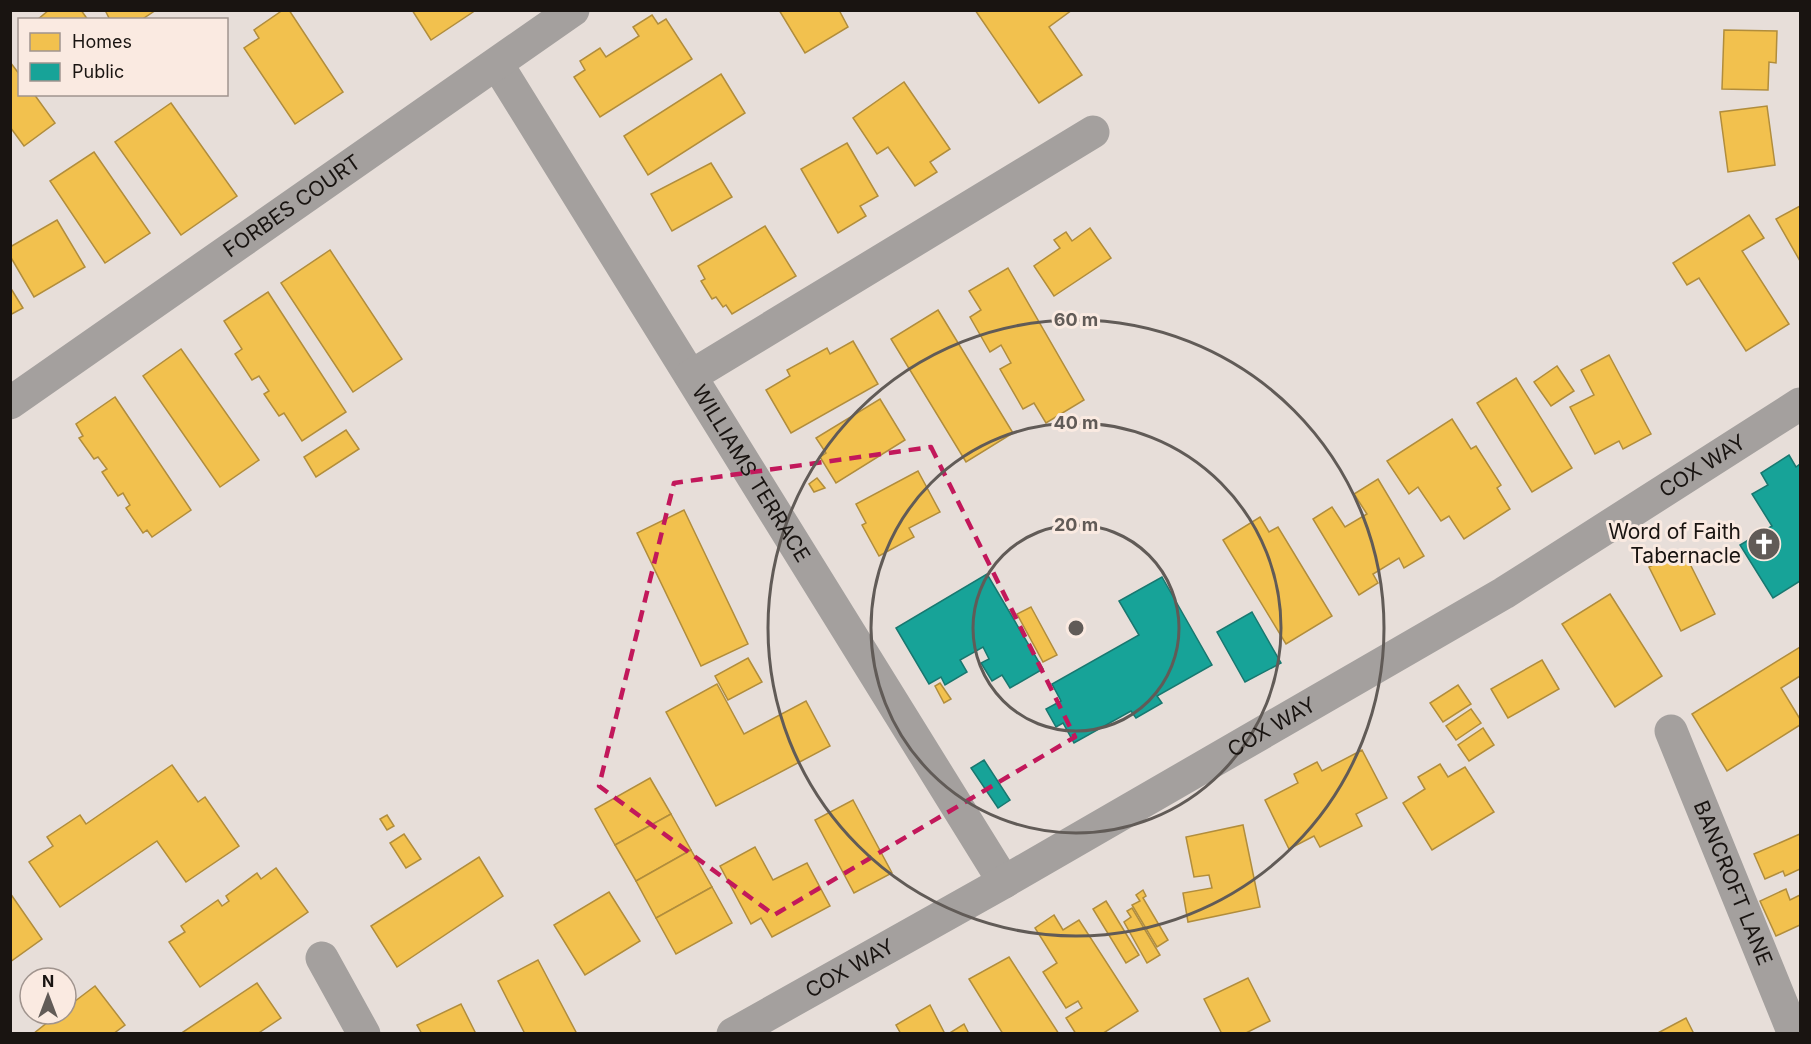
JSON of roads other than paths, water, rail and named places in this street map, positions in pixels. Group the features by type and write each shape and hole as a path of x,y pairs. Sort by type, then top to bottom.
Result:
{"street":[{"name":"FORBES COURT","path":"10,403 573,10"},
{"name":"WILLIAMS TERRACE","path":"497,64 1004,882"},
{"path":"691,376 1093,132"},
{"name":"COX WAY","path":"733,1034 1004,882 1504,593 1800,404"},
{"name":"BANCROFT LANE","path":"1671,731 1794,1034"},
{"path":"322,958 364,1034"}],"place":[{"name":"Word of Faith Tabernacle","path":"1764,544"}]}
